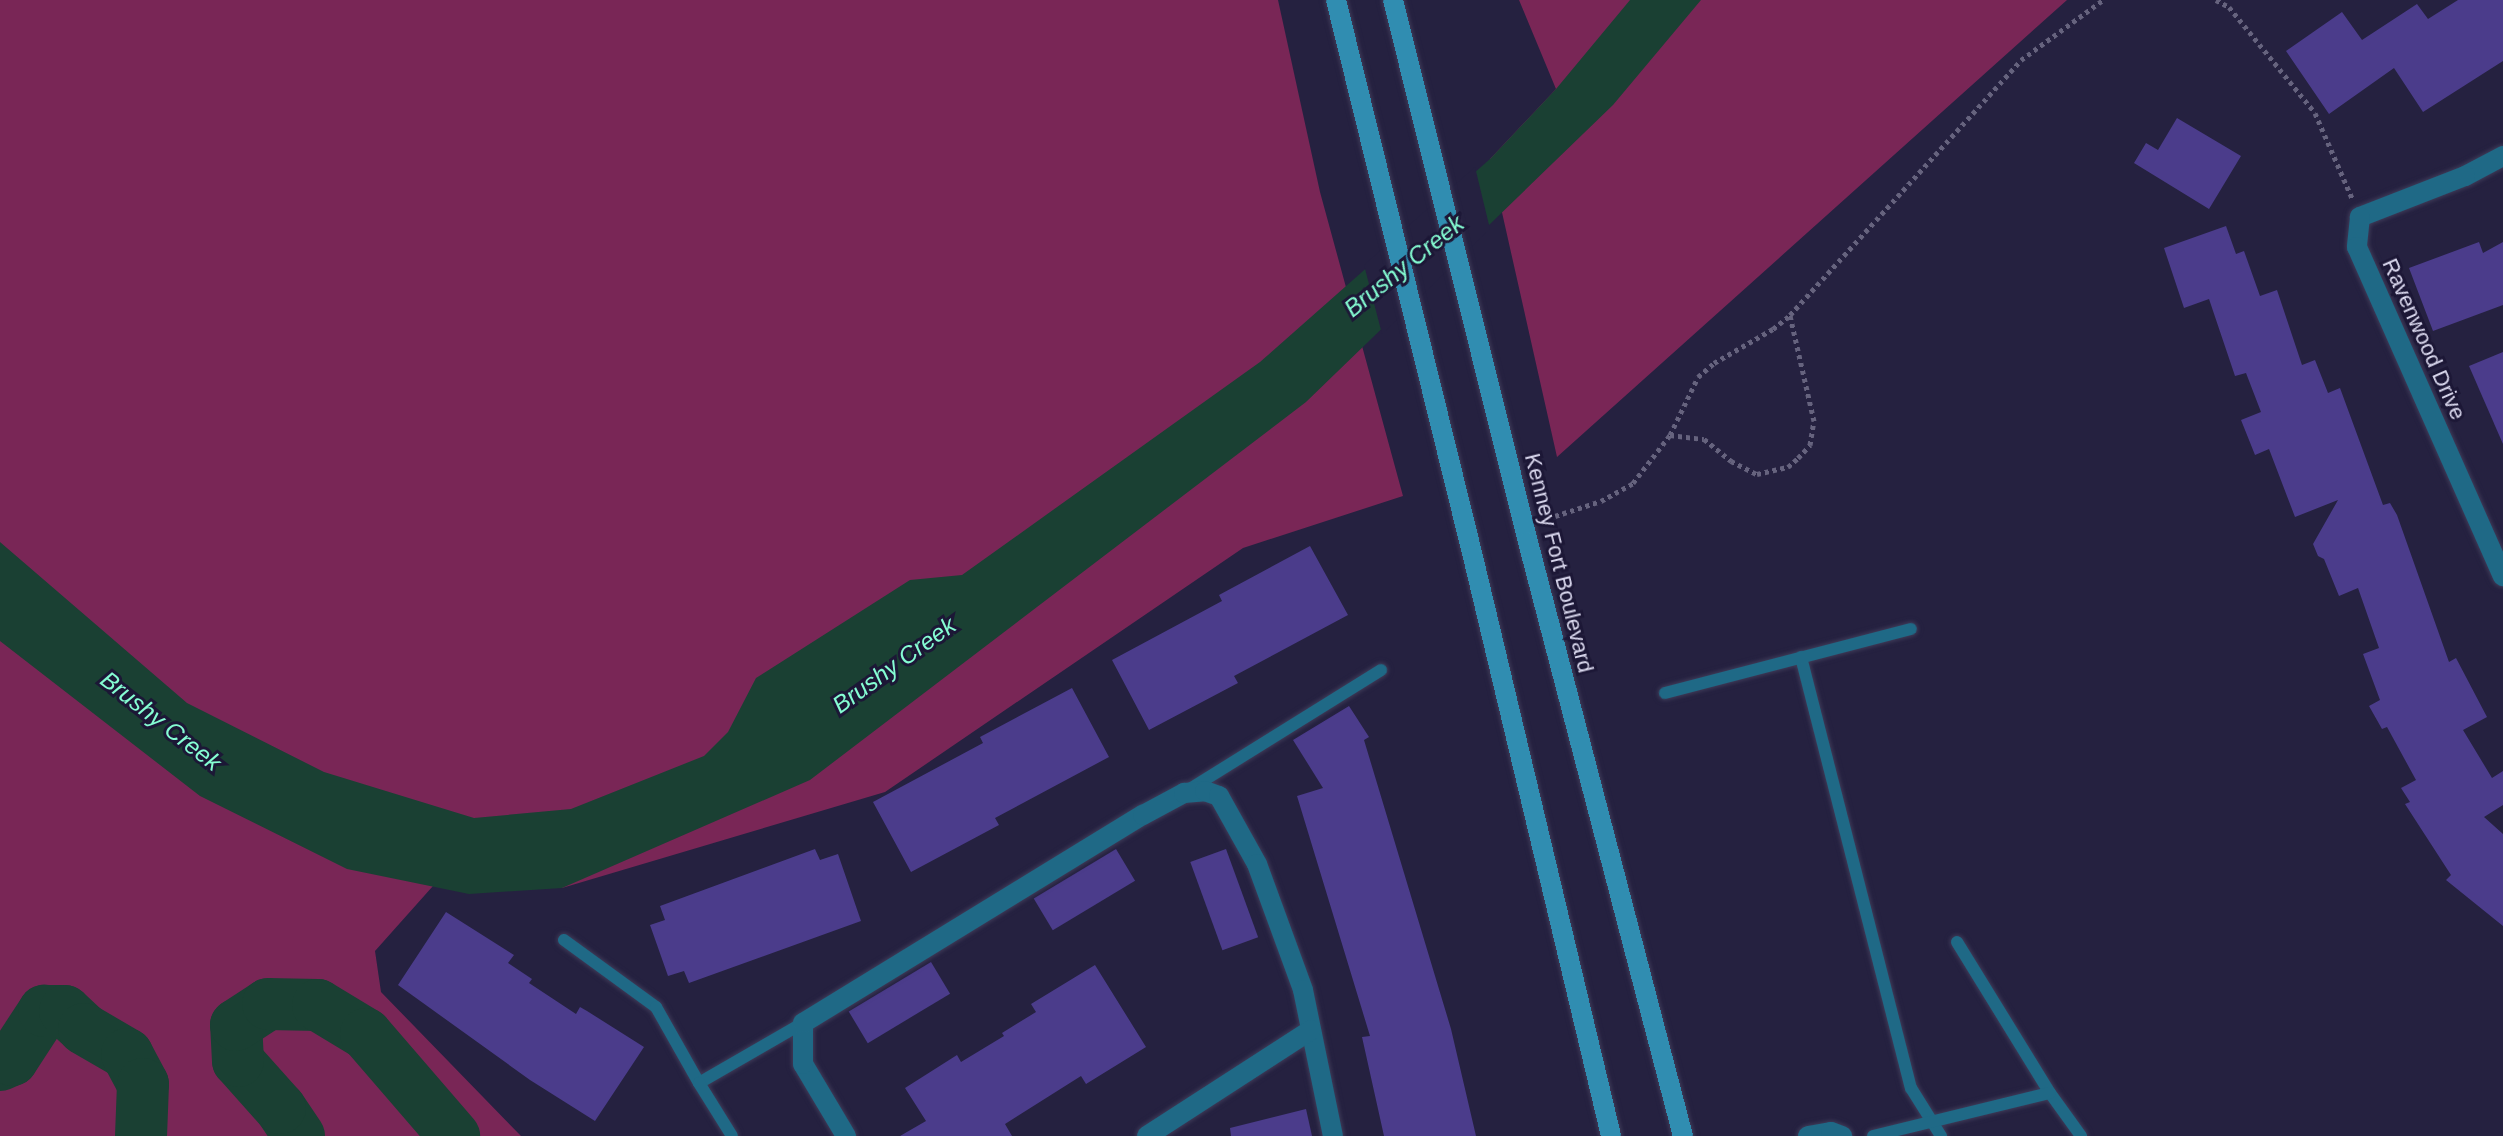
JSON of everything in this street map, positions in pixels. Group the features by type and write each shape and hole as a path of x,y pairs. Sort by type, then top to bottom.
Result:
{"main road":[{"path":"1336,0 1611,1136"},
{"name":"Kenney Fort Boulevard","path":"1393,0 1528,542 1683,1136"}],"street":[{"path":"2360,217 2465,176 2503,156"},
{"name":"Ravenwood Drive","path":"2360,217 2357,247 2503,576"},
{"path":"846,1136 803,1064 803,1023 1184,793 1205,791 1219,796 1257,864 1303,990 1333,1136"},
{"path":"1147,1136 1311,1030"},
{"path":"1808,1136 1831,1132 1842,1136"}],"lane":[{"path":"1665,693 1911,629"},
{"path":"1801,657 1911,1088 1941,1136"},
{"path":"1184,793 1381,670"},
{"path":"564,940 656,1007 732,1136"},
{"path":"1957,942 2050,1093 2081,1136"},
{"path":"699,1083 803,1023"},
{"path":"1873,1136 1933,1124 2050,1093"}],"path":[{"path":"1555,516 1601,501 1633,483 1670,435 1698,377 1714,363 1773,329 1790,315 2005,77 2037,45 2103,0"},
{"path":"2216,0 2229,7 2315,113 2360,217"},
{"path":"1670,435 1704,439 1731,461 1757,474 1788,467 1798,458 1810,445 1814,421 1790,315"}],"shaded area":[{"path":"0,0 1278,0 1320,192 1403,496 1243,548 885,792 562,888 441,877 375,951 381,992 521,1136 0,1136"},
{"path":"1519,0 2067,0 1557,457 1490,159 1556,89"}],"water":[{"name":"Brushy Creek","path":"1630,0 1701,0 1613,105 1306,402 810,780 562,888 469,894 347,869 200,796 0,641 0,542 187,703 324,772 474,818 571,809 704,756 728,732 756,678 910,580 962,575 1260,362 1490,159 1556,89"}],"pier":[{"path":"1475,167 1490,229 1382,334 1364,265"}],"building":[{"path":"2458,0 2503,0 2503,61 2423,112 2394,68 2329,114 2286,51 2342,12 2362,40 2417,4 2428,19"},
{"path":"2177,118 2241,156 2209,209 2134,163 2146,143 2158,150"},
{"path":"2226,226 2236,254 2244,251 2260,296 2277,290 2302,365 2315,360 2328,393 2340,388 2383,505 2390,503 2397,515 2449,662 2456,658 2487,717 2463,730 2492,778 2503,771 2503,805 2484,817 2503,834 2503,926 2446,880 2451,875 2405,804 2410,802 2401,788 2416,780 2387,727 2382,729 2369,706 2380,700 2363,654 2379,648 2358,588 2339,596 2324,559 2318,556 2313,544 2338,500 2295,517 2269,449 2255,455 2241,420 2261,412 2246,373 2235,376 2209,299 2184,308 2164,248"},
{"path":"2479,242 2483,253 2503,242 2503,305 2433,331 2409,268"},
{"path":"2503,352 2503,444 2469,366"},
{"path":"1310,546 1348,615 1234,676 1238,683 1149,730 1112,660 1222,601 1219,595"},
{"path":"1072,688 1109,757 995,818 999,825 911,872 873,802 983,743 980,737"},
{"path":"1349,706 1369,737 1364,740 1451,1029 1476,1136 1384,1136 1362,1037 1370,1036 1297,796 1323,788 1293,740"},
{"path":"815,849 820,860 838,854 861,921 689,983 684,971 668,976 650,925 665,920 660,906"},
{"path":"1116,849 1135,881 1053,930 1034,898"},
{"path":"1226,849 1258,937 1222,950 1190,862"},
{"path":"446,912 514,955 508,963 532,979 529,983 576,1014 580,1007 644,1047 595,1121 530,1080 398,985"},
{"path":"931,962 950,994 868,1043 849,1011"},
{"path":"1095,965 1146,1047 1086,1084 1081,1076 1005,1124 1012,1136 900,1136 926,1121 905,1088 957,1055 961,1062 1004,1036 1002,1033 1036,1012 1031,1004"},
{"path":"1306,1109 1312,1136 1231,1136 1230,1128"}],"waterway":[{"path":"299,1136 280,1108 238,1061 236,1025 268,1004 318,1005 366,1034 454,1136"},
{"path":"0,1065 12,1060 44,1011 65,1011 84,1029 127,1054 143,1084 141,1136"}]}
